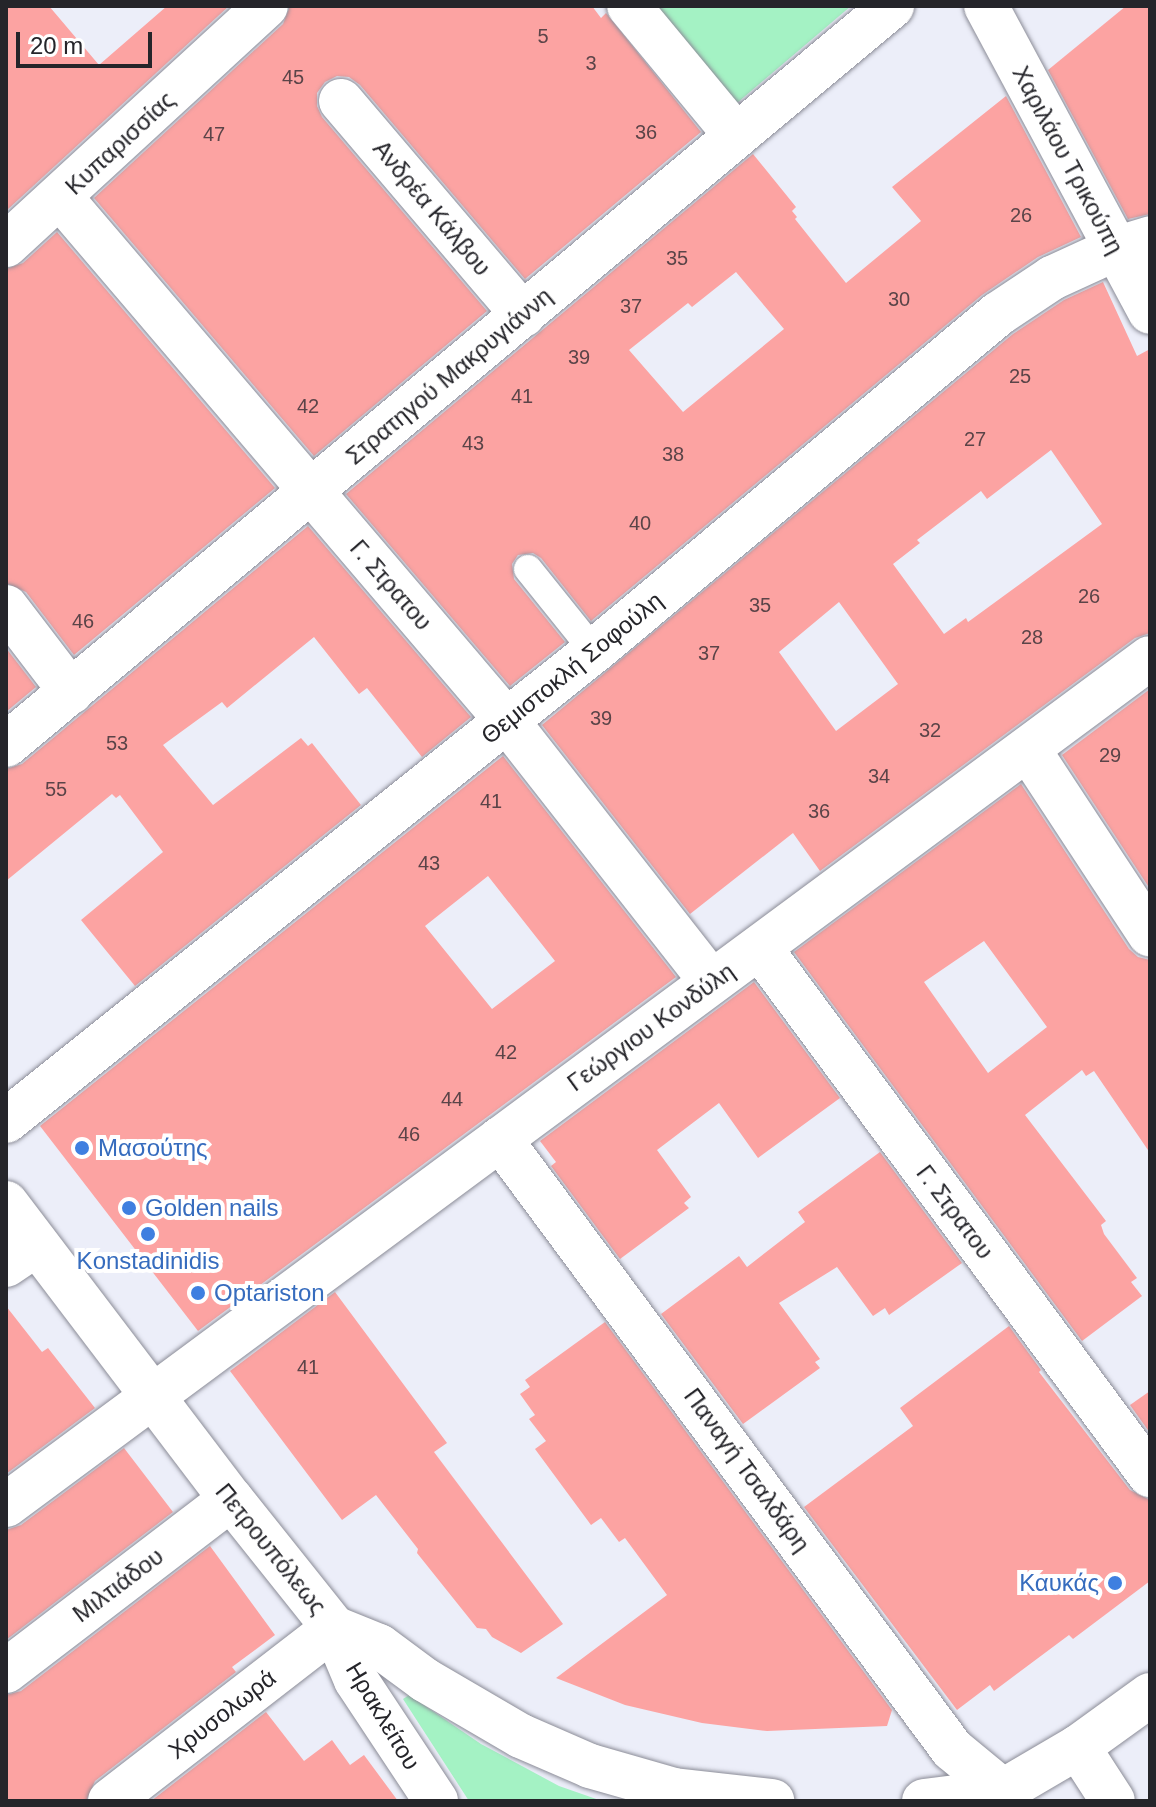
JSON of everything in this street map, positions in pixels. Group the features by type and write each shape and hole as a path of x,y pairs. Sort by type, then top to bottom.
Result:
{"street":[{"name":"Κυπαρισσίας","path":"6,245 61,198 266,6"},
{"path":"629,6 735,134"},
{"name":"Στρατηγού Μακρυγιάννη","path":"6,745 892,6"},
{"name":"Χαριλάου Τρικούπη","path":"986,6 1132,244 1150,312"},
{"name":"Ανδρέα Κάλβου","path":"341,101 523,315"},
{"name":"Γ. Στρατου","path":"61,198 507,721 711,981"},
{"name":"Θεμιστοκλή Σοφούλη","path":"6,1121 594,651 998,314 1052,278 1132,244"},
{"path":"6,607 71,692"},
{"name":"Γεώργιου Κονδύλη","path":"6,1505 1150,658"},
{"path":"1028,749 1150,935"},
{"name":"Γ. Στρατου","path":"760,948 1150,1475"},
{"name":"Παναγή Τσαλδάρη","path":"500,1139 952,1749 999,1796"},
{"name":"Πετρουπόλεως","path":"6,1203 21,1254 154,1398 334,1628 379,1646 425,1680 521,1736 590,1766 674,1790 772,1801"},
{"name":"Μιλτιάδου","path":"6,1671 231,1499"},
{"name":"Χρυσολωρά","path":"110,1801 334,1628"},
{"name":"Ηρακλείτου","path":"334,1628 356,1680 436,1801"},
{"path":"924,1801 999,1796 1078,1747 1150,1695"},
{"path":"1078,1747 1113,1801"}],"lane":[{"path":"528,569 594,651"}],"green space":[{"path":"648,6 851,6 730,109"},
{"path":"409,1695 481,1744 559,1786 602,1801 469,1801 403,1699"}],"building":[{"path":"6,6 49,6 99,65 167,6 229,6 6,211"},
{"path":"290,6 592,6 601,18 606,13 701,132 525,279 360,85 349,77 337,76 325,82 317,93 317,106 322,117 487,311 314,456 94,198 283,24"},
{"path":"1126,6 1150,6 1150,214 1128,219 1048,70"},
{"path":"1006,96 1081,237 1038,257 982,295 591,621 541,558 533,553 518,555 512,564 514,579 565,642 510,686 346,494 753,154 796,207 792,211 797,217 795,219 846,283 921,221 892,187","holes":["736,272 784,329 683,412 629,350 688,303 692,307"]},
{"path":"57,232 275,488 74,655 26,592 6,583 6,269 23,263"},
{"path":"1103,282 1137,356 1150,349 1150,633 1135,638 820,871 793,833 690,914 542,725 1013,334 1064,300","holes":["1051,450 1102,524 968,622 966,618 944,634 893,564 920,543 917,540 981,491 987,499","839,602 898,684 836,731 779,652"]},
{"path":"308,526 471,717 422,757 367,688 359,694 314,637 227,708 222,702 163,745 213,805 301,738 308,746 312,743 361,805 135,986 81,920 163,852 120,795 116,798 112,794 6,881 6,769 22,764"},
{"path":"6,648 36,687 6,712"},
{"path":"1150,689 1150,889 1062,755"},
{"path":"503,756 676,977 198,1331 40,1126","holes":["488,876 555,961 492,1009 425,926"]},
{"path":"1021,784 1129,949 1138,957 1150,960 1150,1153 1094,1071 1086,1076 1082,1070 1025,1115 1106,1221 1101,1225 1104,1234 1137,1278 1131,1282 1142,1296 1082,1341 794,952","holes":["984,941 1047,1027 988,1073 924,982"]},
{"path":"754,982 840,1098 758,1158 719,1103 657,1150 691,1197 684,1203 689,1208 620,1259 551,1166 556,1162 540,1141"},
{"path":"880,1152 962,1263 889,1315 885,1308 873,1316 837,1267 779,1303 820,1359 815,1362 820,1368 743,1424 661,1314 739,1256 747,1267 805,1222 798,1212"},
{"path":"335,1292 447,1443 434,1452 563,1624 521,1653 492,1637 486,1629 477,1628 417,1553 418,1549 376,1495 342,1520 230,1371"},
{"path":"6,1306 42,1352 48,1348 95,1408 6,1474"},
{"path":"605,1322 892,1710 887,1726 767,1731 702,1723 625,1705 556,1678 667,1595 625,1538 619,1542 601,1518 591,1525 535,1449 546,1441 529,1419 535,1415 520,1394 530,1387 525,1380"},
{"path":"1009,1326 1041,1370 1039,1372 1130,1490 1150,1500 1150,1581 1073,1639 1069,1635 994,1691 990,1685 957,1710 804,1507 913,1426 900,1408"},
{"path":"1150,1391 1150,1433 1130,1405"},
{"path":"124,1448 173,1512 6,1640 6,1530 21,1525"},
{"path":"210,1546 275,1635 232,1667 236,1672 95,1781 86,1801 6,1801 6,1695 21,1691"},
{"path":"266,1712 304,1761 332,1740 350,1765 364,1755 398,1801 151,1801"}],"place":[{"name":"Μασούτης","path":"82,1148"},
{"name":"Golden nails","path":"129,1208"},
{"name":"Konstadinidis","path":"148,1234"},
{"name":"Optariston","path":"198,1293"},
{"name":"Καυκάς","path":"1115,1583"}]}
